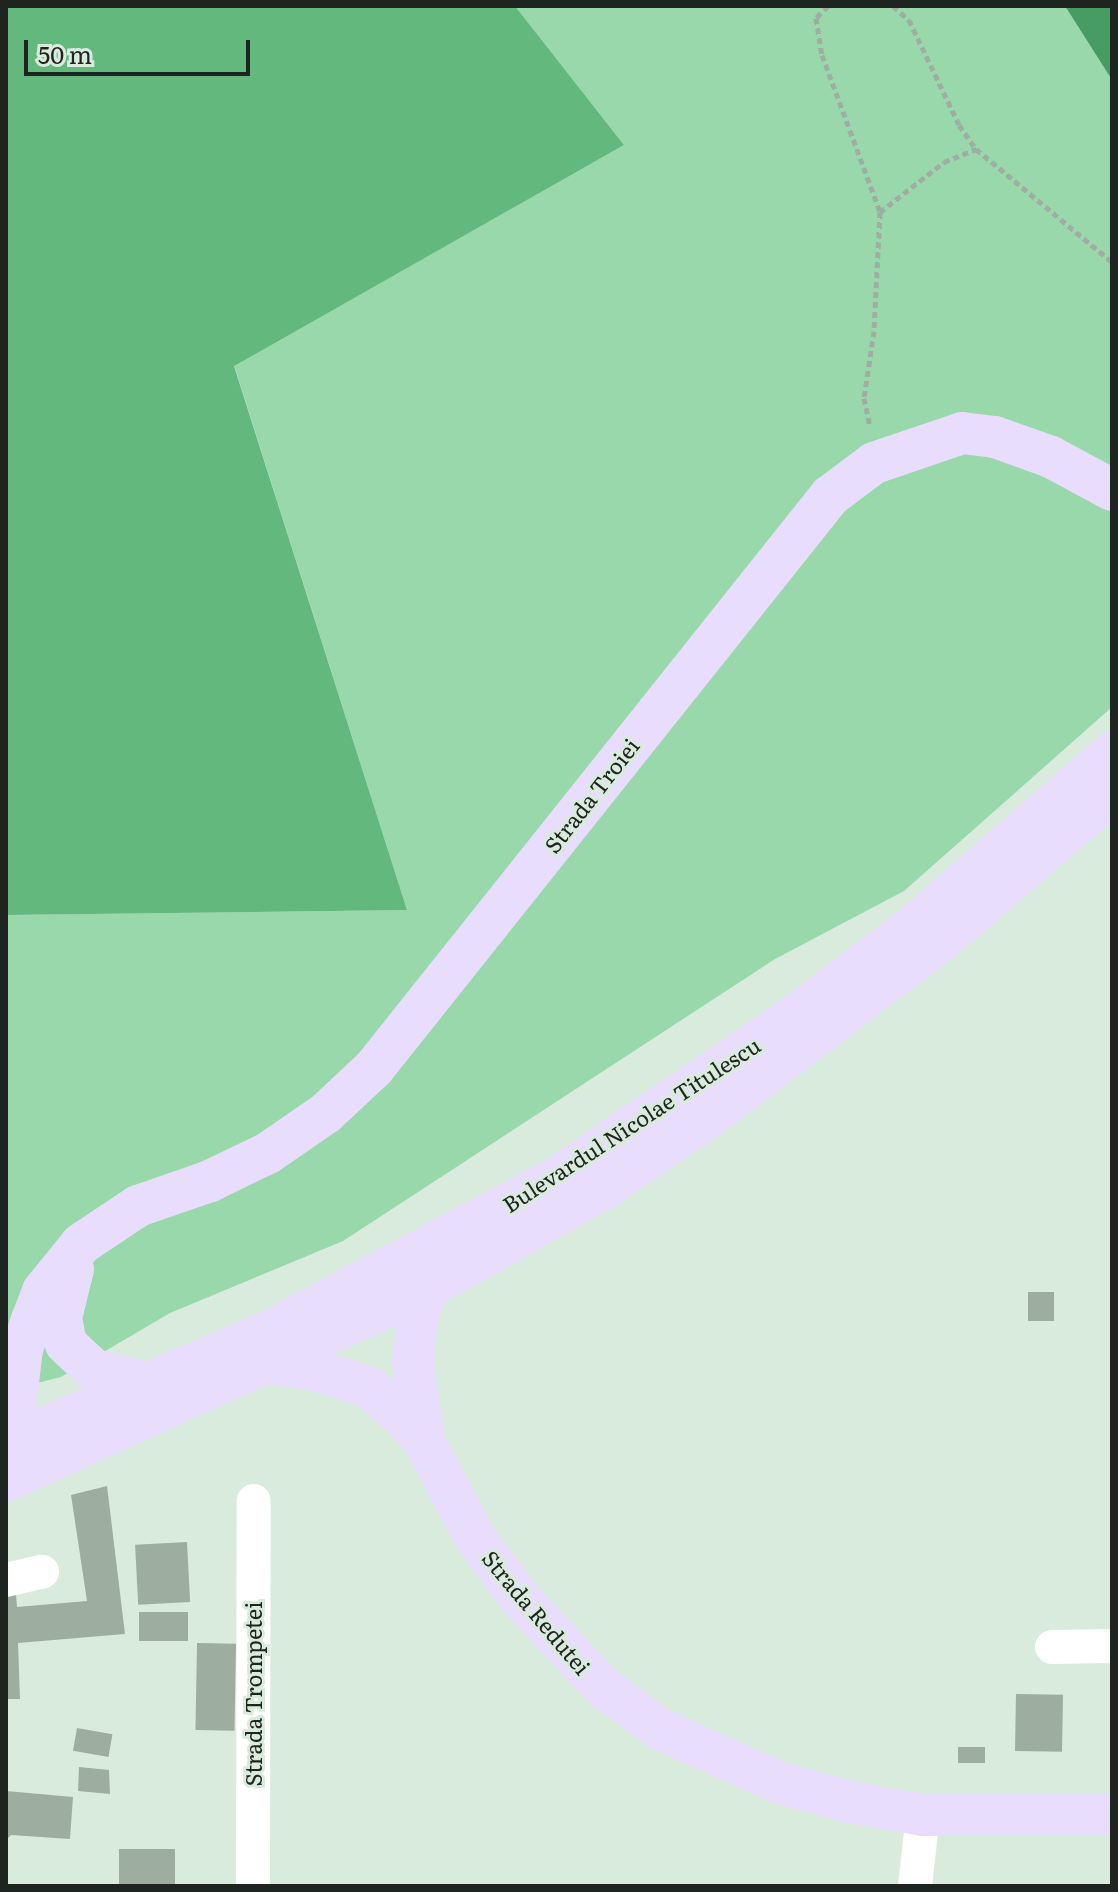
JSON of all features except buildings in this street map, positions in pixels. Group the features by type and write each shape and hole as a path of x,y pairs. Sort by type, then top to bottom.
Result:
{"main road":[{"name":"Strada Troiei","path":"8,1456 27,1334 43,1291 81,1244 138,1206 210,1181 268,1153 326,1113 374,1068 793,537 830,496 874,463 962,433 995,437 1051,457 1112,490"},
{"name":"Bulevardul Nicolae Titulescu","path":"8,1456 152,1384 270,1331 556,1178 803,1010 917,923 1112,753"},
{"name":"Bulevardul Nicolae Titulescu","path":"8,1456 268,1364 428,1288 605,1188 713,1114 941,941 1112,794"},
{"path":"81,1244 61,1318 66,1344 94,1370 152,1384"},
{"path":"424,1441 413,1362 418,1314 428,1288"},
{"path":"268,1364 311,1369 369,1387 424,1441"},
{"name":"Strada Redutei","path":"424,1441 492,1561 562,1646 603,1687 660,1729 780,1783 923,1815 1112,1814"}],"street":[{"name":"Strada Trompetei","path":"253,1886 254,1501"},
{"path":"6,1580 42,1572"},
{"path":"1052,1647 1112,1646"},
{"path":"915,1886 923,1815"}],"path":[{"path":"828,6 816,18 822,55 880,212 874,331 864,398 874,463"},
{"path":"893,6 909,20 959,125 976,149 1112,262"},
{"path":"880,212 944,162 976,149"}],"shaded area":[{"path":"6,6 515,6 624,145 234,366 407,910 6,915"},
{"path":"515,6 1065,6 1112,80 1112,707 904,891 775,959 343,1241 170,1313 61,1377 6,1391 6,915 407,910 234,365 624,145"},
{"path":"1065,6 1112,6 1112,80"}]}
